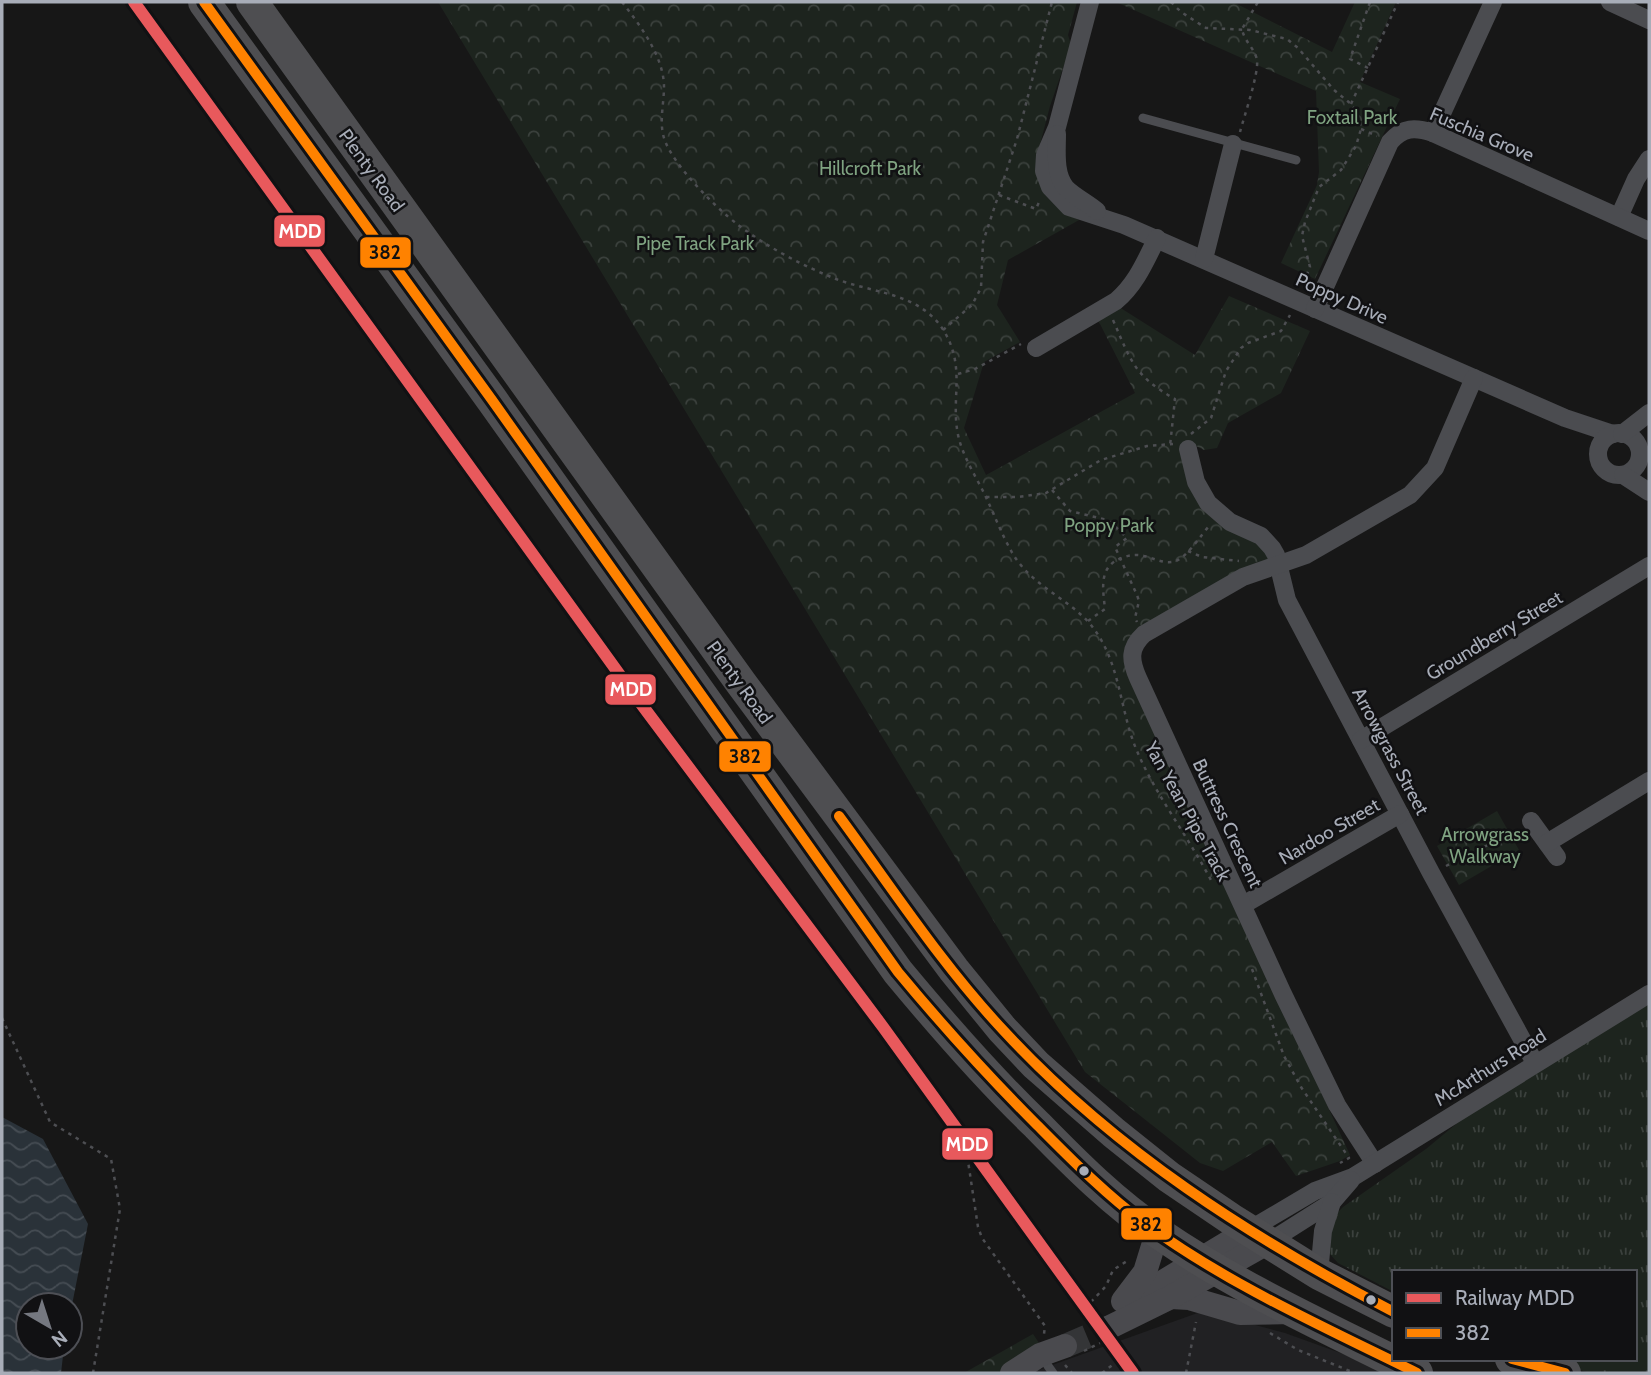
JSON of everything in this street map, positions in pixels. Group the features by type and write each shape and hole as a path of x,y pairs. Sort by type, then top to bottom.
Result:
{"highway":[{"name":"Plenty Road","path":"205,2 898,972 1000,1090 1075,1164 1157,1233 1294,1312 1392,1361"},
{"name":"Plenty Road","path":"252,2 733,672 954,970 1002,1029 1036,1065 1114,1133 1170,1177 1319,1274 1392,1311"},
{"name":"Plenty Road","path":"1393,1361 1417,1373"},
{"path":"1519,1361 1565,1373"}],"street":[{"path":"1056,184 1057,127 1090,2"},
{"path":"1433,134 1493,2"},
{"path":"1610,2 1649,20"},
{"name":"Fuschia Grove","path":"1315,309 1390,142 1398,134 1412,128 1433,134 1649,231"},
{"path":"1203,259 1235,145"},
{"path":"1619,217 1636,179 1649,159"},
{"name":"Poppy Drive","path":"1056,184 1073,193 1104,217 1564,418 1617,434"},
{"path":"1033,345 1107,306 1127,291 1136,281 1157,238"},
{"path":"1144,634 1243,577 1306,555 1397,503 1420,486 1434,468 1474,378"},
{"path":"1649,413 1602,442 1598,454 1600,463 1606,470 1623,475 1649,492"},
{"name":"Poppy Drive","path":"1564,418 1598,454"},
{"path":"1623,475 1633,470 1649,422"},
{"path":"1617,434 1631,437 1649,478"},
{"path":"1181,444 1201,493 1219,514"},
{"name":"Arrowgrass Street","path":"1219,514 1261,536 1272,548 1287,600 1504,1010 1535,1063"},
{"name":"Groundberry Street","path":"1361,740 1649,566"},
{"name":"Buttress Crescent","path":"1144,634 1131,652 1134,669 1283,994 1337,1105 1375,1164"},
{"path":"1532,821 1552,850 1649,781"},
{"name":"Nardoo Street","path":"1243,905 1400,814"},
{"name":"McArthurs Road","path":"1259,1236 1315,1191 1353,1177 1649,994"},
{"name":"McArthurs Road","path":"1319,1274 1323,1231 1332,1202 1353,1177"},
{"name":"McArthurs Road","path":"1259,1236 1332,1202"},
{"path":"1104,1315 1131,1292 1145,1272 1157,1233"},
{"path":"1104,1315 1210,1265 1259,1236"},
{"path":"1171,1297 1210,1265"},
{"path":"1104,1315 1171,1297 1189,1298 1240,1314 1294,1312"},
{"path":"1012,1373 1055,1352"}],"lane":[{"path":"1143,118 1296,160"}],"path":[{"name":"Yan Yean Pipe Track","path":"622,2 647,39 661,68 664,84 665,140 682,167 709,200 742,228 764,242 834,278 908,300 924,309 943,330 958,374 959,440 1010,549 1027,574 1088,621 1100,637 1117,675 1138,752 1214,885"},
{"path":"943,330 972,305 981,288 983,242 1017,139 1052,2"},
{"path":"986,497 1019,497 1052,490 1101,460 1147,446 1181,444 1211,418 1219,387 1234,358 1248,343 1281,331 1310,267 1302,236 1315,193 1349,159 1361,129 1359,117 1351,104 1334,90 1293,42 1242,29 1206,28 1171,2"},
{"path":"1235,145 1257,67 1255,55 1245,40 1242,29 1258,2"},
{"path":"1369,69 1350,60 1370,2"},
{"path":"1351,104 1398,2"},
{"path":"999,195 1036,209 1043,193 1056,184"},
{"path":"1107,306 1136,370 1152,386 1175,399 1181,444"},
{"path":"958,374 1033,345"},
{"path":"1052,490 1070,511 1103,519 1127,538 1115,547 1137,595 1139,601 1135,618 1144,634"},
{"path":"1088,621 1105,609 1103,582 1110,565 1136,554 1162,562 1176,561 1188,551 1219,514"},
{"path":"1446,866 1532,821"},
{"path":"1249,961 1284,1056 1301,1087 1349,1158"},
{"path":"2,1018 50,1122 111,1160 120,1209 93,1373"},
{"path":"966,1148 982,1238 1045,1326 1044,1337 1055,1352"},
{"path":"1104,1315 1106,1286 1113,1269 1129,1260"},
{"path":"1186,1373 1199,1310 1208,1304"},
{"path":"1260,1329 1279,1337 1298,1350 1355,1373"},
{"path":"1101,1373 1119,1360"}],"shaded area":[{"path":"1203,1311 1285,1333 1396,1373 1030,1373"}],"green space":[{"path":"438,2 1077,2 1068,35 1071,45 1050,106 1037,156 1047,197 1064,213 1079,220 1008,260 997,305 1020,342 984,362 964,428 986,475 1135,393 1098,320 1119,307 1195,355 1229,296 1310,331 1281,393 1228,423 1217,448 1204,450 1194,445 1187,472 1269,555 1267,561 1138,629 1129,674 1350,1155 1296,1176 1272,1142 1223,1171 1200,1163 1085,1072"},
{"name":"Foxtail Park","path":"1116,2 1233,2 1332,52 1355,2 1396,2 1360,82 1400,99 1315,279 1281,263 1317,185 1319,172 1316,91"},
{"name":"Arrowgrass Walkway","path":"1497,811 1519,850 1459,885 1437,846"},
{"path":"1649,1001 1649,1373 1590,1373 1550,1361 1637,1361 1637,1270 1392,1270 1392,1291 1338,1263 1329,1253 1328,1238 1337,1213 1343,1207 1426,1149 1467,1115"},
{"path":"1033,1334 1041,1346 1001,1373 964,1373"}],"water":[{"path":"2,1117 43,1139 88,1224 75,1291 14,1291 14,1361 62,1361 61,1373 2,1373"}],"tunnel":[{"path":"1065,1346 1110,1327"}],"rail line":[{"name":"MDD","path":"134,2 630,689 883,1027 1133,1373"}],"transit line":[{"name":"382","path":"204,2 492,400 898,972 948,1031 1075,1163 1143,1222 1242,1285 1392,1361"},
{"name":"382","path":"839,816 918,926 981,1006 1046,1074 1091,1115 1138,1153 1237,1222 1288,1254 1392,1311"},
{"name":"382","path":"1393,1361 1417,1373"},
{"name":"382","path":"1520,1361 1565,1373"}],"park label":[{"name":"Hillcroft Park","path":"870,168"},
{"name":"Pipe Track Park","path":"695,243"},
{"name":"Poppy Park","path":"1109,525"}]}
